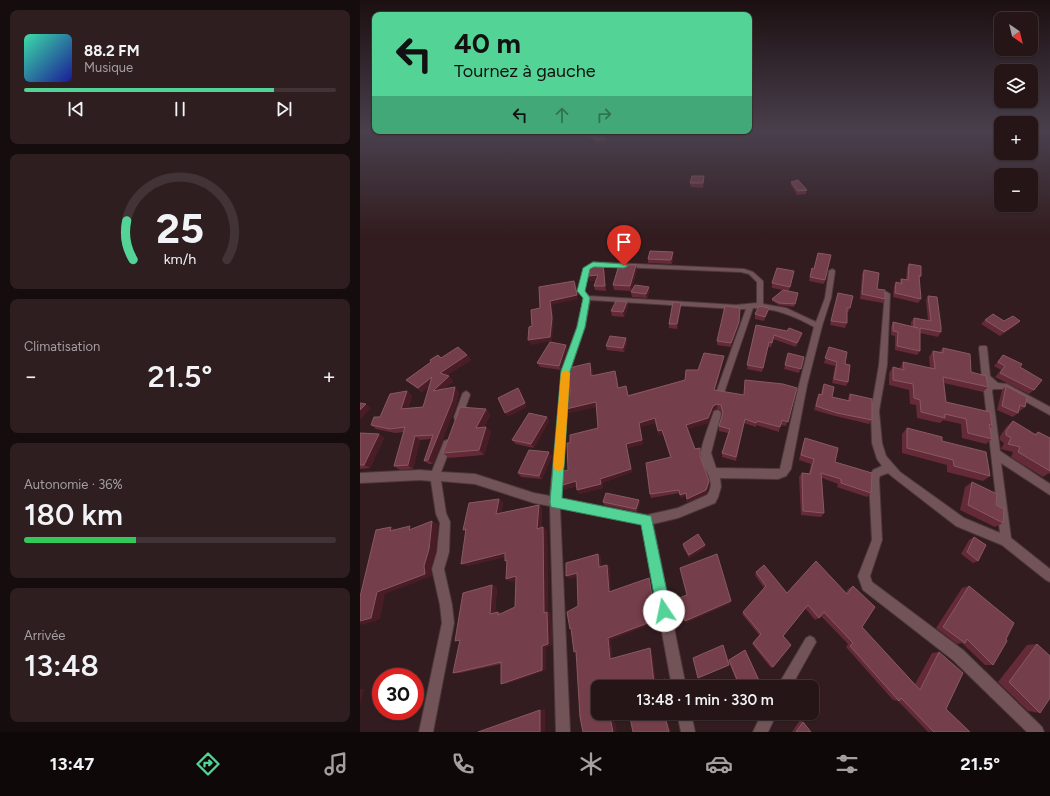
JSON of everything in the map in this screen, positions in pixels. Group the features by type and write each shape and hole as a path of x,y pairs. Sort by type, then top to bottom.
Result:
{"street":[{"path":"760,306 760,282 751,273 742,270 593,264 587,268 581,291 587,298 750,307 760,306 779,309 802,317 818,326"},
{"path":"715,473 783,473 789,457 803,385 818,326 828,298 832,271"},
{"path":"887,294 883,365 875,411 879,452 888,468 960,522 1006,540 1050,576"},
{"path":"563,732 556,502 566,371 581,327 587,298"},
{"path":"721,390 750,307"},
{"path":"983,348 986,378 995,385"},
{"path":"1006,540 988,391 990,386 1004,386 1050,411"},
{"path":"426,732 448,623 446,605 438,568 444,552 445,522 441,514 436,476 466,395"},
{"path":"360,478 420,475 474,479 522,495 647,520 678,513 711,499 716,490 715,473 706,460 706,453 716,414"},
{"path":"996,454 1050,490"},
{"path":"888,468 876,473 874,479 877,540 874,553 864,576 867,586 958,655 1037,732"},
{"path":"647,520 678,680"},
{"path":"788,680 810,642"},
{"path":"685,720 688,732"},
{"path":"760,732 766,720"}],"building":[{"path":"692,176 704,176 703,183 690,183"},
{"path":"798,180 807,190 798,191 791,182"},
{"path":"650,251 673,252 671,260 648,259"},
{"path":"818,253 831,255 825,280 810,277 812,268 814,269"},
{"path":"603,263 605,286 594,286 598,275 588,276 590,267"},
{"path":"909,264 921,266 921,276 919,276 921,299 895,293 896,282 902,284 901,279 908,280"},
{"path":"619,265 636,265 630,286 613,285"},
{"path":"777,268 794,271 790,287 772,283"},
{"path":"864,270 879,273 877,289 885,290 885,299 862,294"},
{"path":"574,281 577,295 550,301 552,318 550,337 528,340 529,327 532,326 531,310 540,308 539,287"},
{"path":"635,285 649,287 646,294 631,292"},
{"path":"783,290 798,293 795,304 779,303 772,299"},
{"path":"838,293 853,296 850,308 847,308 847,323 831,321"},
{"path":"928,296 937,297 941,332 920,328 920,351 897,346 898,332 893,331 893,322 918,328 914,327 914,318 931,321"},
{"path":"616,301 627,302 623,312 611,311"},
{"path":"673,302 681,303 677,324 669,324"},
{"path":"725,306 740,308 739,322 731,343 717,341"},
{"path":"759,306 769,308 765,317 755,314"},
{"path":"993,314 1004,321 1013,316 1020,321 1004,332 985,320"},
{"path":"756,325 787,331 789,328 802,333 797,343 774,335 772,343 769,342 763,368 747,365"},
{"path":"610,336 626,338 623,348 606,346"},
{"path":"550,342 566,345 559,366 537,363"},
{"path":"458,347 467,355 440,373 449,376 433,391 455,387 452,401 428,460 424,461 433,435 415,436 408,465 394,466 405,427 390,429 371,425 374,417 380,417 390,394 407,391 401,409 423,407 432,377 418,388 406,380 431,362 430,360 438,355 441,358"},
{"path":"829,347 847,352 845,364 850,365 848,382 834,379 837,362 825,358"},
{"path":"943,348 970,354 971,372 986,376 988,387 943,377 946,402 990,412 992,426 989,424 992,439 968,433 966,419 945,414 945,418 921,412 920,400 914,398 913,384 893,380 893,367 904,370 903,362 935,369 933,351 943,353"},
{"path":"704,353 724,356 714,390 744,395 745,380 783,384 797,388 788,422 782,420 780,427 757,421 756,423 745,419 736,457 722,453 730,429 719,426 723,413 721,405 717,404 713,406 708,418 686,425 695,449 700,448 700,456 709,481 706,490 687,499 686,493 680,495 679,490 650,494 646,463 671,457 662,430 658,431 655,418 639,423 642,440 626,444 631,469 600,479 601,484 577,490 576,481 560,486 561,472 568,470 567,443 570,443 570,435 598,428 596,402 566,409 567,395 570,394 569,368 590,363 591,376 615,371 618,388 626,386 628,396 685,380 686,370 698,370"},
{"path":"788,353 804,357 801,369 785,365"},
{"path":"1003,355 1022,364 1020,367 1042,380 1034,390 1000,373 1005,366 998,362"},
{"path":"824,384 834,387 832,397 850,401 850,394 872,399 872,420 837,413 816,406 819,394 822,395"},
{"path":"1006,386 1027,397 1025,407 1020,405 1018,413 1002,406"},
{"path":"518,388 525,403 505,413 498,398"},
{"path":"360,403 366,404 360,410"},
{"path":"460,407 486,409 476,428 486,427 479,450 443,453"},
{"path":"529,413 547,417 531,444 512,440"},
{"path":"1013,421 1036,435 1038,432 1050,438 1050,471 1018,452 1020,447 1008,444 1011,438 1006,435 1006,431"},
{"path":"907,428 942,437 942,441 986,452 990,476 954,466 953,460 907,448"},
{"path":"360,433 379,434 364,465 360,465"},
{"path":"805,438 838,448 835,462 872,473 871,493 841,483 841,479 821,473 824,513 803,511 802,473 810,474 814,459 801,455"},
{"path":"529,450 549,452 539,476 518,473"},
{"path":"972,482 997,494 996,505 1004,509 1003,523 968,505"},
{"path":"606,493 639,500 636,509 603,502"},
{"path":"499,499 496,514 539,505 537,529 543,527 544,613 547,612 548,644 542,646 542,670 501,684 501,662 453,673 460,640 455,641 463,593 492,585 490,614 498,612 498,615 515,607 516,576 506,579 507,560 505,561 505,553 461,564 466,529 463,530 469,503"},
{"path":"432,521 429,549 424,566 425,574 377,592 371,618 360,621 360,597 376,530 391,527 390,531 410,526 409,530"},
{"path":"698,534 705,545 689,555 683,544"},
{"path":"974,537 986,545 978,561 967,552"},
{"path":"598,554 599,567 607,565 609,592 649,578 652,596 648,597 653,621 608,638 610,659 650,648 654,680 591,680 591,720 610,720 613,732 583,732 580,717 576,651 574,652 567,612 578,606 577,573 566,576 566,563"},
{"path":"717,554 731,601 685,621 679,598 687,595 680,568"},
{"path":"816,561 847,594 853,586 875,607 862,627 920,690 939,652 963,673 946,709 970,732 934,732 901,698 899,701 850,646 853,643 824,612 819,618 808,605 783,636 791,645 773,667 753,643 761,634 743,612 766,586 756,572 764,565 787,593"},
{"path":"969,586 1014,623 1006,639 1007,641 993,665 967,639 965,643 943,627"},
{"path":"1037,644 1050,656 1050,698 1040,713 1009,682"},
{"path":"723,645 729,665 698,678 693,658"},
{"path":"745,650 759,680 737,680 729,660"},
{"path":"540,710 540,732 478,732"},
{"path":"630,720 666,720 669,732 633,732"},
{"path":"803,722 811,732 796,732"}],"slow traffic":[{"path":"559,466 566,373"}],"route":[{"path":"624,266 593,264 587,268 581,293 587,298 581,327 566,371 556,502 647,520 664,611"}]}
